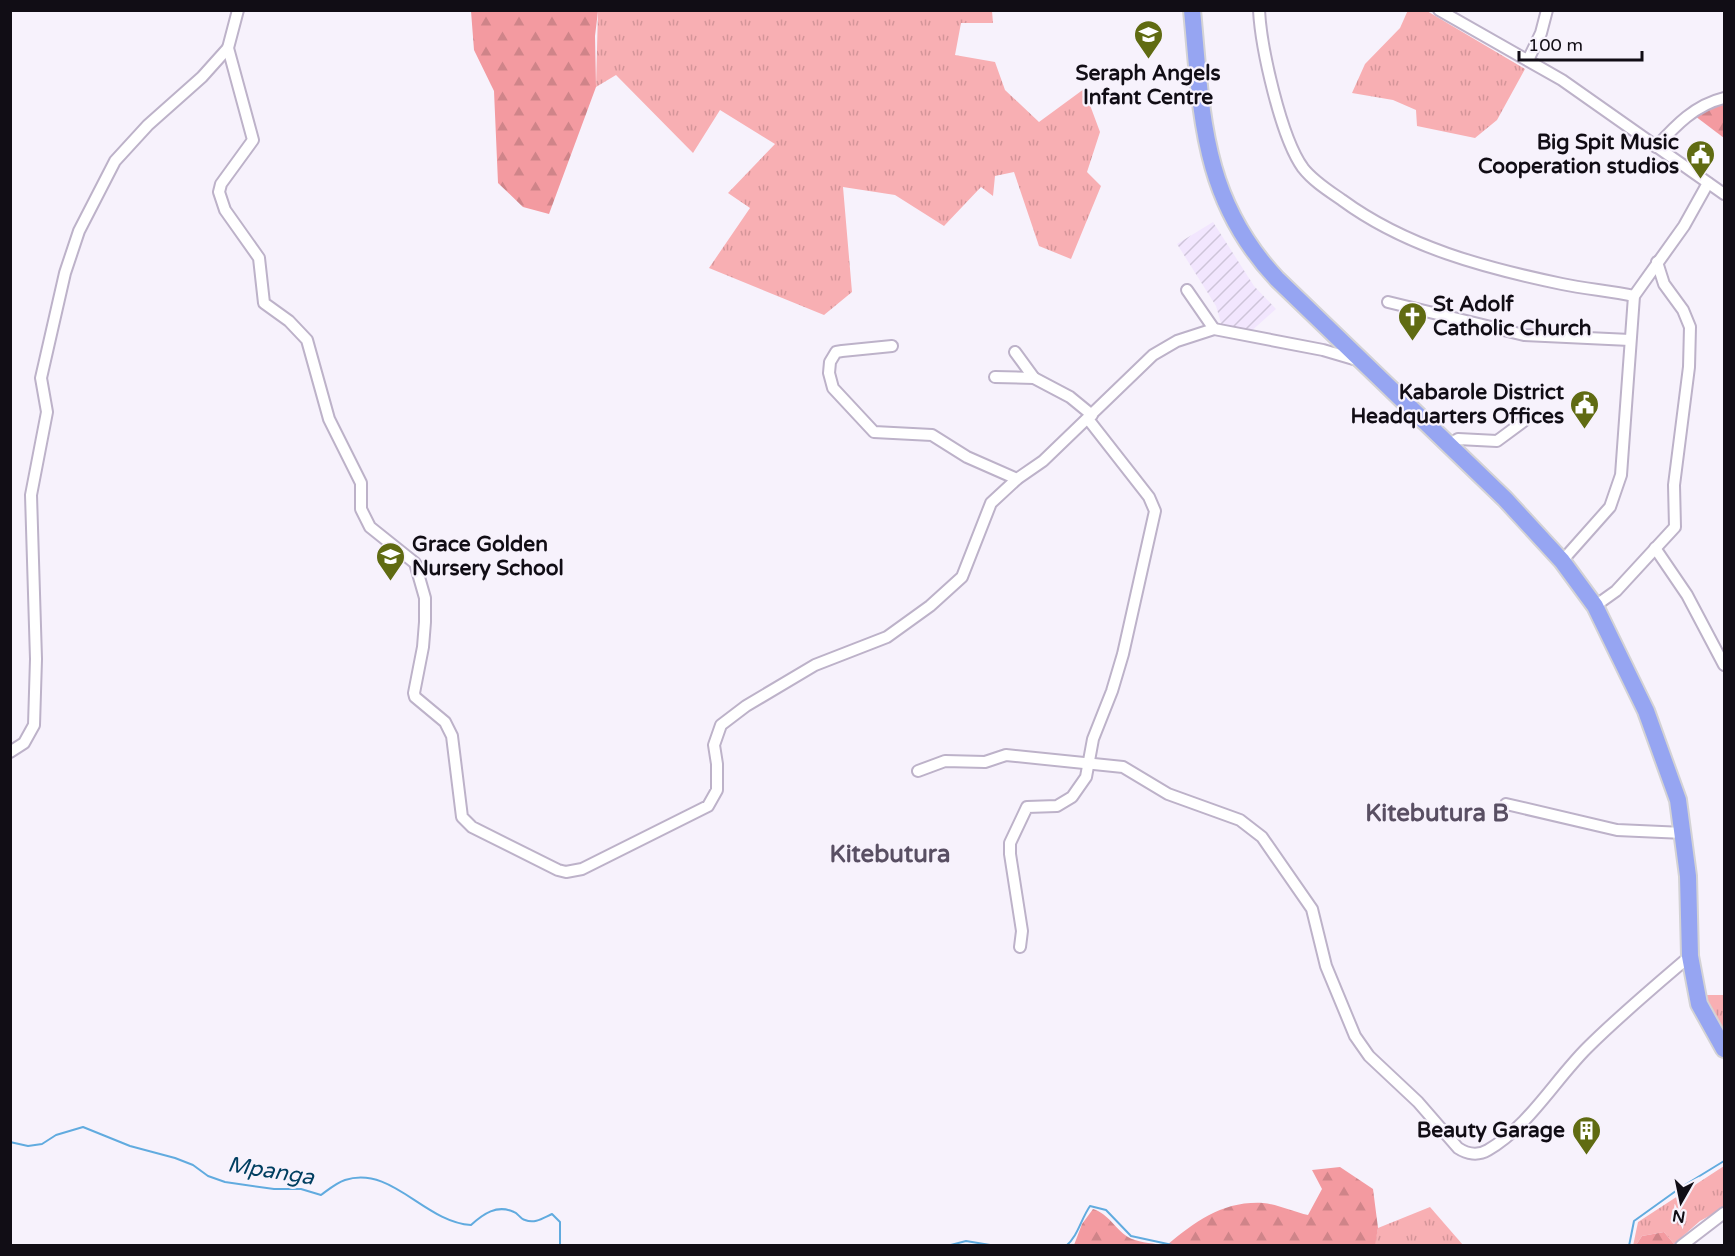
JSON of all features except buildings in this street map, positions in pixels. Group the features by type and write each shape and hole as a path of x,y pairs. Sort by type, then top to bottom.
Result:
{"highway":[{"path":"1192,10 1204,138 1214,176 1229,214 1263,265 1505,499 1562,561 1595,606 1614,641 1658,740 1678,800 1689,876 1690,956 1699,1004 1725,1049"}],"street":[{"path":"10,752 24,743 34,725 36,659 31,495 47,412 41,378 65,273 80,231 115,161 148,125 201,78 228,48 238,10"},
{"path":"1259,10 1261,34 1282,121 1298,160 1305,170 1326,188 1386,230 1440,251 1563,284 1634,296"},
{"path":"1439,10 1528,60 1597,103 1725,194"},
{"path":"1528,60 1541,33 1547,10"},
{"path":"228,48 253,140 221,184 221,202 259,258 264,303 289,321 307,340 329,419 361,483 361,510 384,541 406,553 415,563 425,598 425,622 414,693 415,697 444,722 452,736 460,810 464,821 566,872 582,869 708,806 717,790 714,745 721,725 746,706 815,665 887,636 930,606 962,577 977,544 991,503 1017,479 1043,461 1090,417 1133,371 1153,355 1177,341 1214,330 1323,350 1361,361"},
{"path":"1656,147 1688,115 1701,107 1725,98"},
{"path":"1562,561 1604,516 1615,496 1621,474 1634,296 1684,226 1708,183"},
{"path":"1595,606 1616,591 1675,527 1674,485 1689,367 1690,327 1683,310 1664,284 1657,262"},
{"path":"1187,290 1214,330"},
{"path":"1388,302 1524,335 1630,340"},
{"path":"891,346 836,352 830,362 829,373 833,388 868,428 884,434 932,435 967,457 1017,479"},
{"path":"1015,352 1034,378 1070,397 1090,417 1149,497 1155,511 1123,654 1112,691 1093,739 1090,762 1081,788 1057,806 1034,804 1028,807 1010,843 1022,931 1020,947"},
{"path":"995,378 1034,378"},
{"path":"1448,446 1458,439 1497,441 1524,421"},
{"path":"1655,549 1687,596 1725,665"},
{"path":"918,771 945,761 985,762 1006,755 1123,766 1168,794 1240,820 1262,837 1312,909 1326,966 1355,1036 1370,1056 1418,1102 1458,1148 1466,1153 1483,1152 1490,1149 1524,1121 1585,1050 1690,956"},
{"path":"1506,804 1617,830 1684,833"},
{"path":"1681,1245 1725,1213"}],"shaded area":[{"path":"1213,222 1254,286 1276,309 1248,334 1223,330 1216,306 1177,244"}],"green space":[{"path":"1408,10 1427,11 1525,69 1497,120 1475,138 1417,126 1416,110 1393,100 1352,93 1365,64 1400,28"},
{"path":"471,11 598,11 595,36 596,87 549,214 523,207 498,183 494,91 474,50"},
{"path":"598,11 992,11 993,23 961,23 955,55 995,62 1005,90 1039,122 1084,89 1100,132 1087,172 1101,186 1071,259 1039,246 1014,172 995,176 993,196 981,187 944,226 895,195 843,187 852,292 824,315 709,268 750,208 728,193 775,144 720,110 693,153 616,75 596,87"},
{"path":"1724,101 1724,138 1695,116"},
{"path":"1705,995 1724,995 1724,1039"},
{"path":"1724,1166 1724,1208 1700,1221 1674,1244 1664,1232 1642,1236 1633,1246 1638,1222"},
{"path":"1340,1167 1373,1189 1378,1228 1375,1245 1167,1245 1211,1214 1235,1205 1263,1203 1308,1215 1322,1189 1312,1170"},
{"path":"1430,1207 1463,1245 1374,1246 1378,1228"},
{"path":"1093,1209 1103,1214 1128,1237 1161,1245 1074,1245 1082,1224"},
{"path":"1664,1232 1674,1244 1636,1245 1642,1236"}],"waterway":[{"name":"Mpanga","path":"10,1142 28,1146 42,1144 56,1135 83,1127 130,1146 175,1158 193,1165 208,1176 225,1182 274,1189 301,1189 321,1195 345,1180 362,1178 378,1180 454,1222 471,1225 485,1214 502,1209 529,1221 539,1220 552,1214 560,1222 560,1246"},
{"name":"Mpanga","path":"1629,1246 1634,1221 1680,1188 1724,1161"},
{"name":"Mpanga","path":"1066,1246 1074,1237 1090,1206 1106,1210 1131,1236 1177,1246"},
{"name":"Mpanga","path":"947,1246 966,1241 996,1246"}],"place":[{"name":"Seraph Angels Infant Centre","path":"1148,60"},
{"name":"Big Spit Music Cooperation studios","path":"1700,180"},
{"name":"St Adolf Catholic Church","path":"1412,342"},
{"name":"Kabarole District Headquarters Offices","path":"1585,430"},
{"name":"Grace Golden Nursery School","path":"391,582"},
{"name":"Beauty Garage","path":"1586,1156"}],"district":[{"name":"Kitebutura B","path":"1437,813"},
{"name":"Kitebutura","path":"890,854"}]}
